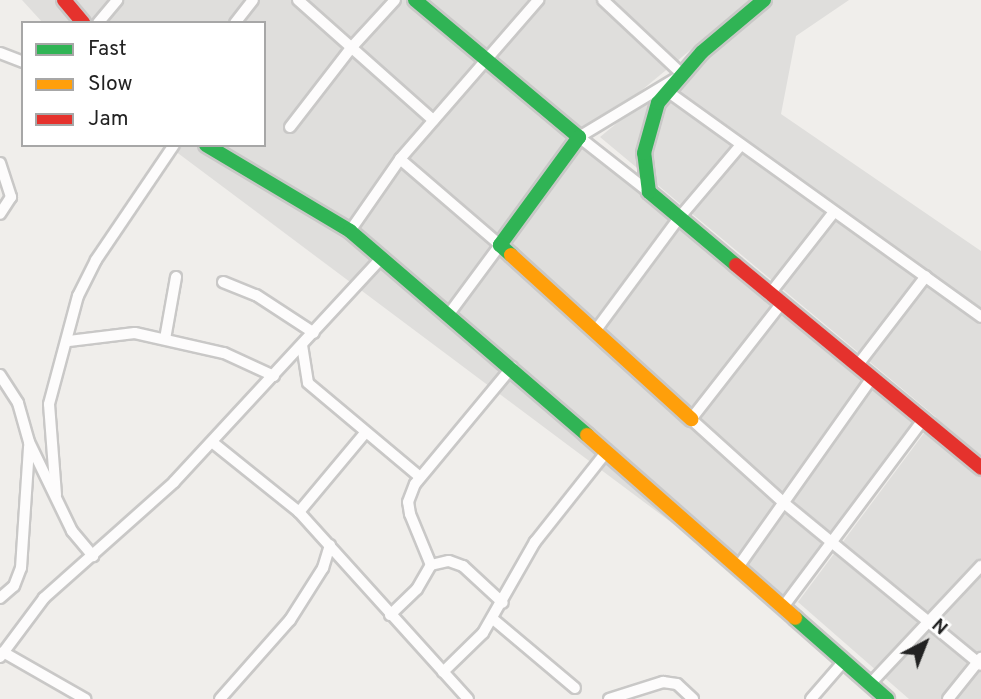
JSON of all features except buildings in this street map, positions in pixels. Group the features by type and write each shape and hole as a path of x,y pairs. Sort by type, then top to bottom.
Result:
{"street":[{"path":"64,0 81,21"},
{"path":"99,21 117,0"},
{"path":"237,21 253,0"},
{"path":"298,0 433,120"},
{"path":"290,127 351,48 395,0"},
{"path":"415,0 981,468"},
{"path":"350,231 400,159 538,0"},
{"path":"603,0 680,75"},
{"path":"649,192 644,153 647,133 667,91 680,75 764,0"},
{"path":"0,53 21,61"},
{"path":"449,314 579,137 680,75"},
{"path":"667,91 981,317"},
{"path":"596,330 679,218 741,145"},
{"path":"57,495 49,404 84,281 173,147"},
{"path":"209,147 350,231 382,257 607,451 887,699"},
{"path":"400,159 596,330 784,503 980,662 948,699"},
{"path":"0,163 11,197 0,214"},
{"path":"769,295 833,212"},
{"path":"85,699 1,654 44,598 133,523 274,376 382,257"},
{"path":"858,366 926,276"},
{"path":"166,339 176,277"},
{"path":"223,282 267,301 314,333"},
{"path":"691,419 781,304"},
{"path":"69,341 130,333 166,339 250,362 274,376"},
{"path":"302,345 306,380 365,433 421,477"},
{"path":"431,565 408,502 421,477 512,368"},
{"path":"0,375 18,403 29,442 79,543 93,556"},
{"path":"738,567 872,377"},
{"path":"783,607 923,420"},
{"path":"299,512 365,433"},
{"path":"0,598 14,586 21,568 29,442"},
{"path":"212,442 299,512 468,699"},
{"path":"443,673 468,651 494,619 535,542 607,451"},
{"path":"220,699 290,620 323,568 330,545"},
{"path":"390,615 417,589 431,565 449,561 463,566 503,603"},
{"path":"870,684 981,566"},
{"path":"494,619 576,688"},
{"path":"811,699 844,661"},
{"path":"609,699 663,682 677,684 693,699"}],"shaded area":[{"path":"22,0 751,0 585,137 930,419 783,606 170,147 266,147 266,21 41,21"},
{"path":"766,0 849,0 796,36 781,114 981,251 981,699 909,699 798,602 936,417 600,137"}],"traffic: fast":[{"path":"415,0 579,137 500,245 511,255"},
{"path":"736,265 649,192 644,153 658,103 702,52 764,0"},
{"path":"209,147 350,231 587,435"},
{"path":"795,618 887,699"}],"traffic: slow":[{"path":"511,255 691,419"},
{"path":"587,435 795,618"}],"traffic: jam":[{"path":"64,0 81,21"},
{"path":"736,265 981,468"}]}
